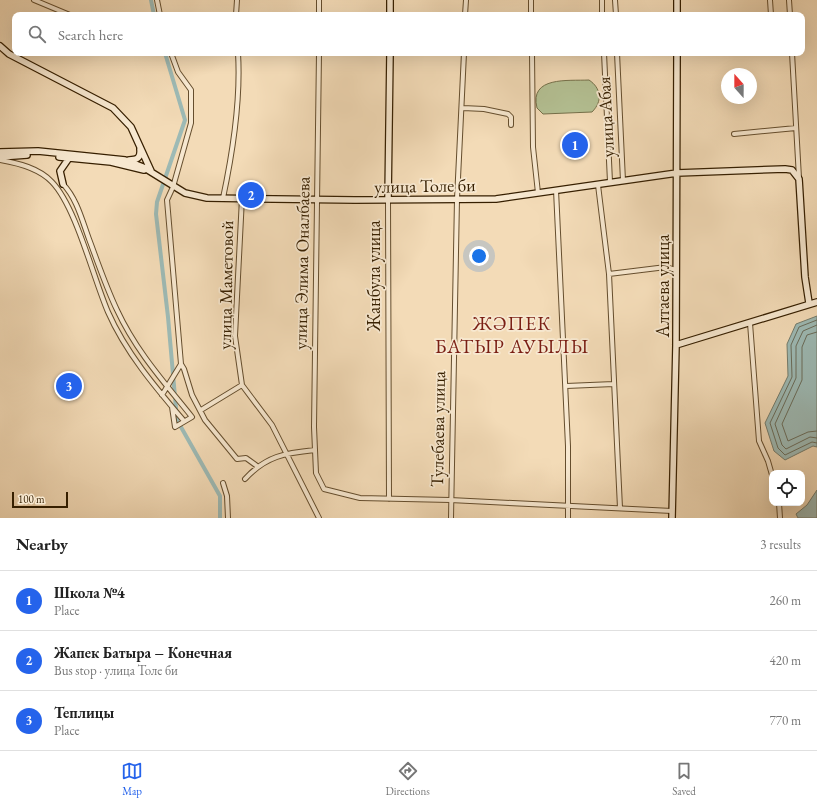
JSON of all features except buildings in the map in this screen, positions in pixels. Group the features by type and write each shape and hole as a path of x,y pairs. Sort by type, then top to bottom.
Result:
{"main road":[{"path":"390,0 390,12"},
{"path":"678,0 678,12"},
{"path":"0,46 12,56"},
{"path":"13,56 113,108 131,128 152,172"},
{"name":"Жанбула улица","path":"388,200 390,56"},
{"name":"Алтаева улица","path":"672,518 676,345 677,56"},
{"path":"0,152 38,151 125,160 137,159 140,156 140,149"},
{"path":"0,158 39,155 111,162 152,172"},
{"path":"63,184 60,171 69,158"},
{"path":"125,160 137,164 152,172"},
{"name":"улица Толе би","path":"152,172 173,187 185,193 207,198 318,200 496,199 677,173 785,169 792,170 799,179"},
{"path":"799,179 805,277 809,304"},
{"path":"676,345 817,302"}],"street":[{"path":"34,0 63,12"},
{"path":"157,0 159,12"},
{"path":"236,12 237,0"},
{"path":"319,0 319,12"},
{"path":"465,12 466,0"},
{"path":"531,0 531,12"},
{"path":"602,0 602,12"},
{"path":"615,0 616,12"},
{"path":"770,0 772,12"},
{"path":"789,0 790,12"},
{"path":"173,56 178,72 191,90 191,123 173,187 167,200 181,364 192,395 205,420 237,458 246,458 257,466"},
{"path":"223,198 231,160 240,74 238,56"},
{"name":"улица Элима Оналбаева","path":"319,56 316,473 324,489 360,498 389,499"},
{"name":"Тулебаева улица","path":"451,518 450,500 457,199 463,108 464,56"},
{"path":"532,56 533,147 538,193"},
{"name":"улица Абая","path":"604,56 610,182"},
{"name":"улица Абая","path":"618,56 623,181"},
{"path":"792,56 799,179"},
{"path":"463,108 484,109 508,114 511,117 511,125"},
{"path":"734,134 796,128"},
{"path":"0,158 22,164 52,182 67,205 109,314 140,366 184,421"},
{"path":"63,184 70,192 79,211 104,280 117,311 131,338 166,387 192,417 175,427 172,407"},
{"path":"598,185 609,274 620,508"},
{"path":"556,190 566,386 568,518"},
{"name":"улица Маметовой","path":"242,198 235,336 242,385 272,425 307,491 319,518"},
{"name":"Жанбула улица","path":"388,200 389,499"},
{"path":"609,274 666,267 676,270"},
{"path":"750,323 759,441 771,470"},
{"path":"140,366 147,361"},
{"path":"162,395 181,364"},
{"path":"566,386 614,384"},
{"path":"201,410 242,385"},
{"path":"245,479 257,466 286,453 315,450"},
{"path":"223,484 228,496 228,518"},
{"path":"389,499 450,500 672,511"},
{"path":"779,506 780,518"}],"green space":[{"path":"589,80 596,87 599,95 596,108 592,112 543,114 537,108 536,98 539,90 544,85 561,81"}],"water":[{"path":"817,316 817,447 813,446 785,460 774,451 765,423 788,376 787,344 796,324"},
{"path":"817,490 817,518 798,518 796,514 807,505"}],"waterway":[{"path":"151,0 153,12"},
{"path":"166,56 185,120 157,202 156,214 168,317 177,420 220,496 220,518"}],"place":[{"name":"Школа №4","path":"575,145"},
{"name":"Жапек Батыра – Конечная","path":"251,195"},
{"name":"Теплицы","path":"69,386"}],"district":[{"name":"ЖӘПЕК БАТЫР АУЫЛЫ","path":"512,334"}]}
